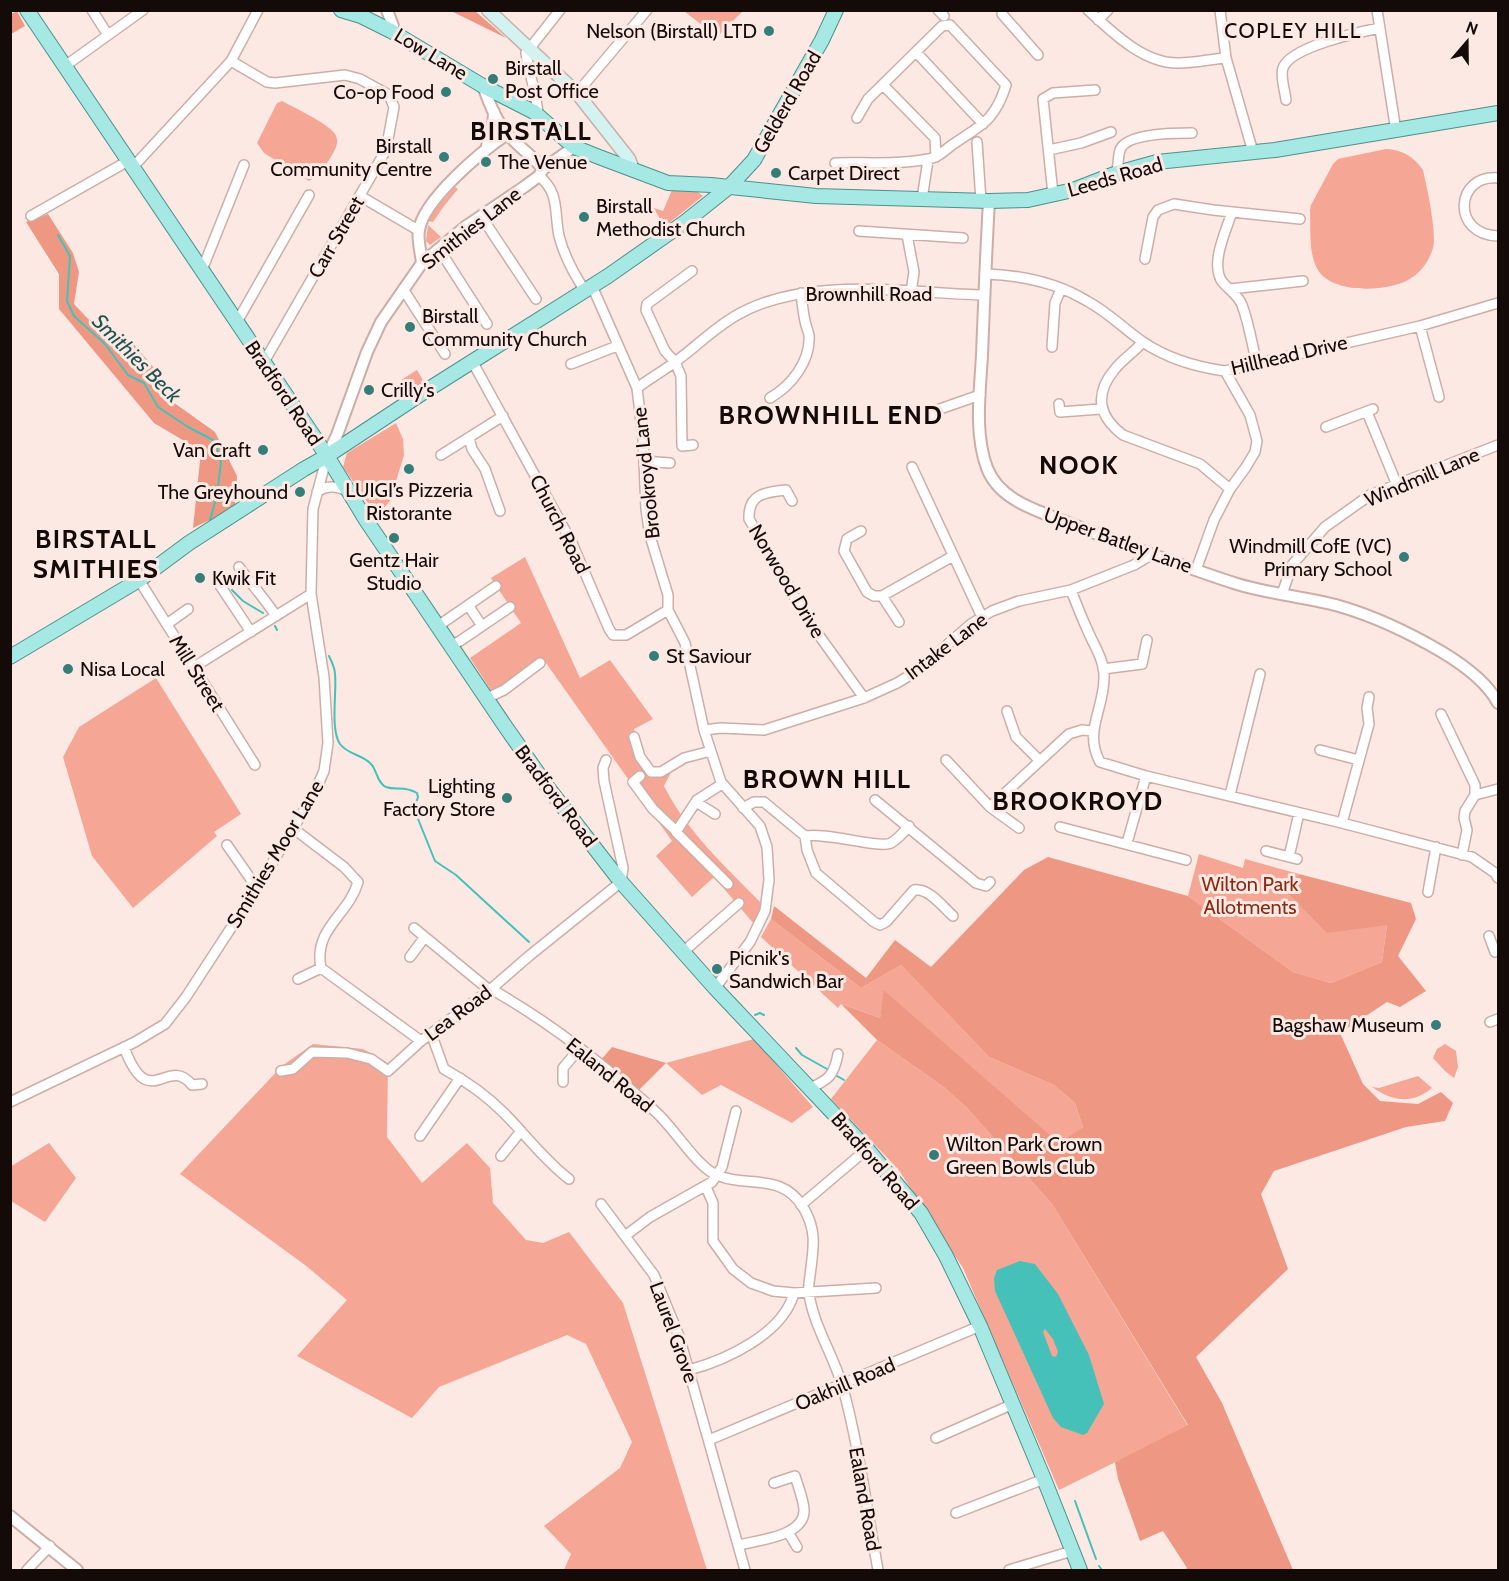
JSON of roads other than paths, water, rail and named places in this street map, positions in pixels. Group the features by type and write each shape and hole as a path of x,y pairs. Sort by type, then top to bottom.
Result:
{"main road":[{"name":"Bradford Road","path":"27,10 549,789 621,882 715,988 867,1149 921,1213 946,1256 980,1326 1080,1570"},
{"name":"Low Lane","path":"341,10 362,16 392,31 483,86 538,115 574,147"},
{"path":"488,10 577,93 629,159 630,168"},
{"name":"Gelderd Road","path":"10,657 139,580 189,543 588,289 685,222 729,187 754,160 822,40 836,10"},
{"name":"Leeds Road","path":"574,147 668,183 816,196 985,201 1028,200 1073,190 1117,173 1157,162 1253,152 1498,113"}],"street":[{"path":"92,10 108,35"},
{"path":"65,66 143,10"},
{"path":"31,216 130,164 231,61 258,10"},
{"path":"387,10 393,26 392,31"},
{"path":"538,115 526,53 560,10"},
{"path":"577,93 647,10"},
{"path":"1088,10 1117,37 1158,60 1181,63 1226,58"},
{"path":"1098,20 1108,10"},
{"path":"1220,10 1226,58 1253,152"},
{"path":"1377,10 1396,131"},
{"path":"1002,12 1038,55"},
{"path":"835,163 932,158 974,132 994,114 1006,85 951,25 942,26 868,99 857,118"},
{"path":"1286,100 1282,72 1288,61 1305,50 1338,38 1380,28"},
{"path":"916,52 983,124"},
{"name":"Carr Street","path":"231,61 275,83 345,75 360,79 389,95 394,107 386,150 264,363"},
{"path":"883,85 935,138 922,199"},
{"path":"483,86 507,134 534,157 541,172"},
{"path":"1053,194 1043,99 1053,93 1095,90"},
{"path":"486,148 493,129 494,112"},
{"path":"1049,150 1081,143 1111,132"},
{"path":"1117,173 1120,148 1126,142 1164,133 1192,133"},
{"path":"422,262 418,230 426,210 486,148 507,134"},
{"path":"977,142 985,201"},
{"name":"Smithies Lane","path":"327,456 381,322 422,262 574,147"},
{"path":"202,270 244,165"},
{"name":"Brookroyd Lane","path":"541,172 554,194 560,237 573,273 588,289 637,388 650,536 668,595 669,610 685,643 704,730 722,784 760,826 767,847 769,880 765,911 750,942 715,988"},
{"path":"1498,178 1483,179 1474,185 1465,196 1463,207 1466,220 1472,227 1483,234 1498,237"},
{"path":"237,322 309,195"},
{"path":"360,196 418,230"},
{"name":"Upper Batley Lane","path":"985,201 980,442 993,480 1009,497 1031,508 1151,555 1239,585 1337,606 1385,621 1459,662 1494,695 1498,703"},
{"path":"1145,259 1153,217 1158,210 1174,204 1300,219"},
{"path":"1232,212 1218,263 1218,272 1222,282 1239,297 1257,364"},
{"path":"482,216 536,299"},
{"path":"859,231 963,238"},
{"path":"907,235 914,272 910,292"},
{"path":"439,249 487,324"},
{"path":"692,271 647,304 645,310 665,351 675,362 681,375 683,450 693,445"},
{"name":"Hillhead Drive","path":"985,274 1005,274 1035,280 1061,289 1087,300 1112,316 1143,342 1166,355 1201,368 1225,371 1420,326 1498,303"},
{"path":"1230,289 1303,281"},
{"path":"403,289 445,354"},
{"name":"Brownhill Road","path":"637,388 736,315 757,305 801,293 832,289 984,295"},
{"path":"1052,347 1055,303 1061,289"},
{"path":"770,398 780,392 795,376 808,350 809,334 805,323 801,293"},
{"path":"1420,326 1439,397"},
{"path":"1143,342 1114,370 1107,381 1103,390 1101,409 1113,427 1123,435 1200,464 1230,489"},
{"path":"571,364 618,346"},
{"name":"Church Road","path":"472,361 572,543 614,635 626,635 669,610"},
{"path":"1196,570 1214,520 1230,489 1250,460 1257,441 1250,415 1225,371"},
{"path":"934,420 937,410 980,395"},
{"path":"1059,404 1060,412 1101,409"},
{"path":"1326,427 1370,411 1396,485"},
{"path":"441,455 503,416"},
{"path":"469,438 472,448 485,469 500,512"},
{"name":"Windmill Lane","path":"1282,594 1292,565 1325,527 1370,495 1498,445"},
{"name":"Smithies Moor Lane","path":"10,1102 124,1047 165,1024 186,997 257,888 314,794 324,771 328,743 324,677 311,594 313,509 327,456"},
{"path":"644,461 670,463"},
{"path":"912,467 982,617"},
{"path":"317,492 335,486 349,492"},
{"name":"Norwood Drive","path":"792,501 786,490 766,493 751,502 749,519 808,620 864,698"},
{"path":"861,531 847,539 844,551 867,592 874,596 882,596 953,556"},
{"name":"Intake Lane","path":"704,730 721,728 764,730 864,698 897,683 917,670 992,611 1019,601 1071,590 1134,565 1151,555"},
{"path":"239,567 276,616"},
{"name":"Mill Street","path":"139,580 255,765"},
{"path":"217,581 251,632"},
{"path":"438,626 496,586"},
{"path":"1071,590 1099,654 1103,669 1101,703 1093,731 1093,750 1100,762 1146,776 1230,795 1472,857 1495,873 1498,878"},
{"path":"194,668 311,594"},
{"path":"882,596 899,622"},
{"path":"468,605 482,626"},
{"path":"451,645 510,607"},
{"path":"167,624 188,609"},
{"path":"1103,669 1142,664 1147,640"},
{"path":"487,698 504,690 540,663"},
{"path":"1230,795 1260,674"},
{"path":"1342,823 1369,723 1367,708 1369,697"},
{"path":"1007,711 1016,737 1040,761"},
{"path":"1441,714 1475,786 1475,795 1465,811 1467,830 1462,855"},
{"path":"990,807 1069,734 1082,730 1093,731"},
{"path":"634,737 640,757 651,772 661,772 684,758 711,751"},
{"path":"1320,750 1359,760"},
{"path":"606,760 603,768 604,781 623,868 621,882"},
{"path":"946,760 990,807 1019,828"},
{"path":"640,776 633,782 653,809 728,884"},
{"path":"1127,843 1146,776"},
{"path":"676,831 696,802 722,784"},
{"path":"1475,795 1498,789"},
{"path":"875,800 976,883 986,886 990,882"},
{"path":"696,802 715,814"},
{"path":"743,808 754,802 764,802 805,836 807,850 816,873 874,922 880,925 886,922 914,890 918,889 930,895 953,916"},
{"path":"1266,851 1293,858 1299,813"},
{"path":"805,836 821,834 883,845 891,843 909,826"},
{"path":"1060,827 1186,860"},
{"path":"294,829 344,867 358,882 355,891 326,931 321,942 319,959 321,968 421,1041"},
{"path":"227,845 257,888"},
{"path":"1427,892 1436,847"},
{"name":"Lea Road","path":"281,1071 293,1069 312,1052 347,1053 371,1059 388,1071 421,1041 621,882"},
{"path":"683,952 739,903"},
{"name":"Ealand Road","path":"414,928 489,989 546,1023 579,1049 660,1116 707,1169 718,1175"},
{"path":"410,957 424,938"},
{"path":"298,979 321,968"},
{"path":"431,1033 444,1069 471,1084 504,1113 551,1165 569,1179"},
{"path":"124,1047 134,1070 145,1081 152,1082 174,1074 182,1075 192,1085 202,1084"},
{"path":"562,1082 563,1068 579,1049"},
{"path":"810,1088 826,1081 836,1069 838,1054"},
{"path":"420,1136 460,1078"},
{"path":"625,1236 650,1217 706,1187 718,1175 736,1111"},
{"path":"501,1156 521,1131"},
{"path":"801,1205 867,1149"},
{"path":"718,1175 739,1181 768,1183 784,1188 801,1205 812,1223 815,1241 808,1292"},
{"path":"706,1187 713,1203 713,1241 733,1269 751,1283 773,1291 794,1293 876,1288"},
{"name":"Laurel Grove","path":"601,1204 654,1275 676,1327 745,1570"},
{"name":"Ealand Road","path":"808,1292 842,1386 851,1422 878,1570"},
{"path":"689,1370 713,1364 744,1348 774,1326 791,1304 794,1293"},
{"name":"Oakhill Road","path":"709,1440 980,1326"},
{"path":"936,1438 1013,1404"},
{"path":"738,1545 788,1532 797,1528 802,1521 804,1510 795,1476 774,1483"},
{"path":"956,1513 1044,1479"},
{"path":"10,1516 77,1570"},
{"path":"788,1532 797,1547"},
{"path":"27,1570 50,1546"},
{"path":"1009,1570 1072,1551"}],"water":[{"path":"1020,1261 1035,1264 1058,1294 1089,1355 1104,1404 1087,1433 1083,1435 1061,1427 1053,1418 995,1291 994,1278 997,1270","holes":["1045,1329 1053,1339 1058,1352 1056,1357 1052,1356 1043,1332"]}],"waterway":[{"name":"Smithies Beck","path":"58,235 70,256 67,301 74,316 105,344 128,375 144,383 158,407 188,427 215,441 221,462 217,495 210,520"},
{"name":"Smithies Beck","path":"232,590 243,601 263,613"},
{"name":"Smithies Beck","path":"275,626 277,630"},
{"name":"Smithies Beck","path":"329,656 335,672 335,729 340,744 371,764 379,780 386,787 408,789 417,793 414,809 435,861 456,875 529,942"},
{"name":"Smithies Beck","path":"755,1015 760,1013 764,1015"},
{"name":"Smithies Beck","path":"796,1048 802,1055 827,1069"},
{"name":"Smithies Beck","path":"837,1076 844,1080"},
{"name":"Smithies Beck","path":"1075,1501 1096,1559"},
{"name":"Smithies Beck","path":"1099,1566 1102,1570"}],"place":[{"name":"Nelson (Birstall) LTD","path":"769,31"},
{"name":"Birstall Post Office","path":"493,79"},
{"name":"Co-op Food","path":"446,92"},
{"name":"Birstall Community Centre","path":"444,157"},
{"name":"The Venue","path":"486,162"},
{"name":"Carpet Direct","path":"776,173"},
{"name":"Birstall Methodist Church","path":"584,217"},
{"name":"Birstall Community Church","path":"410,327"},
{"name":"Crilly's","path":"369,390"},
{"name":"Van Craft","path":"263,450"},
{"name":"LUIGI’s Pizzeria Ristorante","path":"409,469"},
{"name":"The Greyhound","path":"300,492"},
{"name":"Gentz Hair Studio","path":"394,538"},
{"name":"Windmill CofE (VC) Primary School","path":"1404,557"},
{"name":"Kwik Fit","path":"200,578"},
{"name":"St Saviour","path":"654,656"},
{"name":"Nisa Local","path":"68,669"},
{"name":"Lighting Factory Store","path":"507,798"},
{"name":"Picnik's Sandwich Bar","path":"717,969"},
{"name":"Bagshaw Museum","path":"1436,1025"},
{"name":"Wilton Park Crown Green Bowls Club","path":"934,1155"}],"district":[{"name":"COPLEY HILL","path":"1293,30"},
{"name":"BIRSTALL","path":"531,131"},
{"name":"BROWNHILL END","path":"831,415"},
{"name":"NOOK","path":"1079,465"},
{"name":"BIRSTALL SMITHIES","path":"96,554"},
{"name":"BROWN HILL","path":"827,779"},
{"name":"BROOKROYD","path":"1078,801"}],"park label":[{"name":"Wilton Park Allotments","path":"1250,896"}]}
